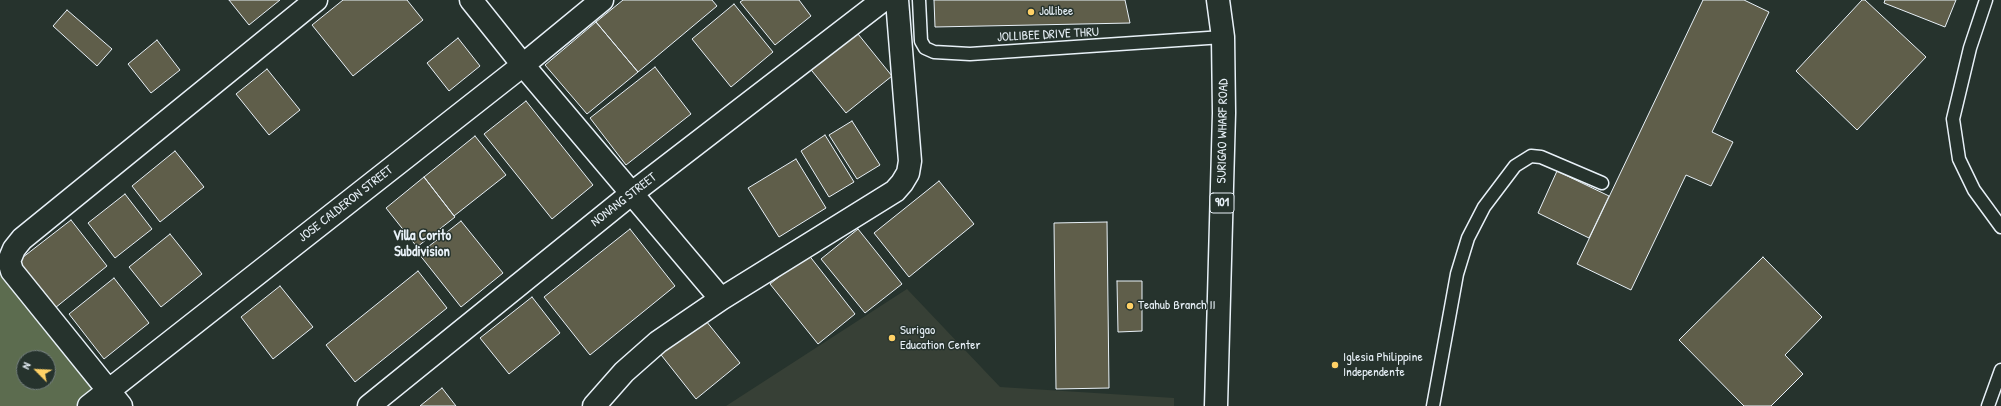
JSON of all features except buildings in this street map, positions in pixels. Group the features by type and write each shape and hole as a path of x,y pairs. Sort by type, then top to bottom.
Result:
{"street":[{"path":"115,398 12,271 9,261 14,249 22,240 316,0"},
{"path":"471,0 523,65 721,299"},
{"name":"JOSE CALDERON STREET","path":"89,406 115,398 602,0"},
{"name":"NONANG STREET","path":"369,406 631,194 883,0"},
{"path":"594,406 624,372 658,342 721,299 895,191 902,183 908,173 910,161 897,0"},
{"name":"SURIGAO WHARF ROAD","path":"1216,406 1224,113 1223,37 1218,0"}],"lane":[{"name":"JOLLIBEE DRIVE THRU","path":"919,0 921,41 925,48 934,52 970,54 1223,37"},
{"path":"1986,0 1970,48 1953,119 1959,158 1974,190 2001,227"},
{"path":"1433,406 1457,274 1468,238 1484,207 1515,166 1531,156 1541,157 1602,182"},
{"path":"1988,406 2001,370"}],"shaded area":[{"name":"Surigao Education Center","path":"907,289 1000,387 1174,398 1174,406 726,406"}],"green space":[{"path":"0,267 97,390 76,406 0,406"}],"place":[{"name":"Jollibee","path":"1031,12"},
{"name":"Teahub Branch II","path":"1130,306"},
{"name":"Surigao Education Center","path":"892,338"},
{"name":"Iglesia Philippine Independente","path":"1335,365"}],"district":[{"name":"Villa Corito Subdivision","path":"422,244"}]}
